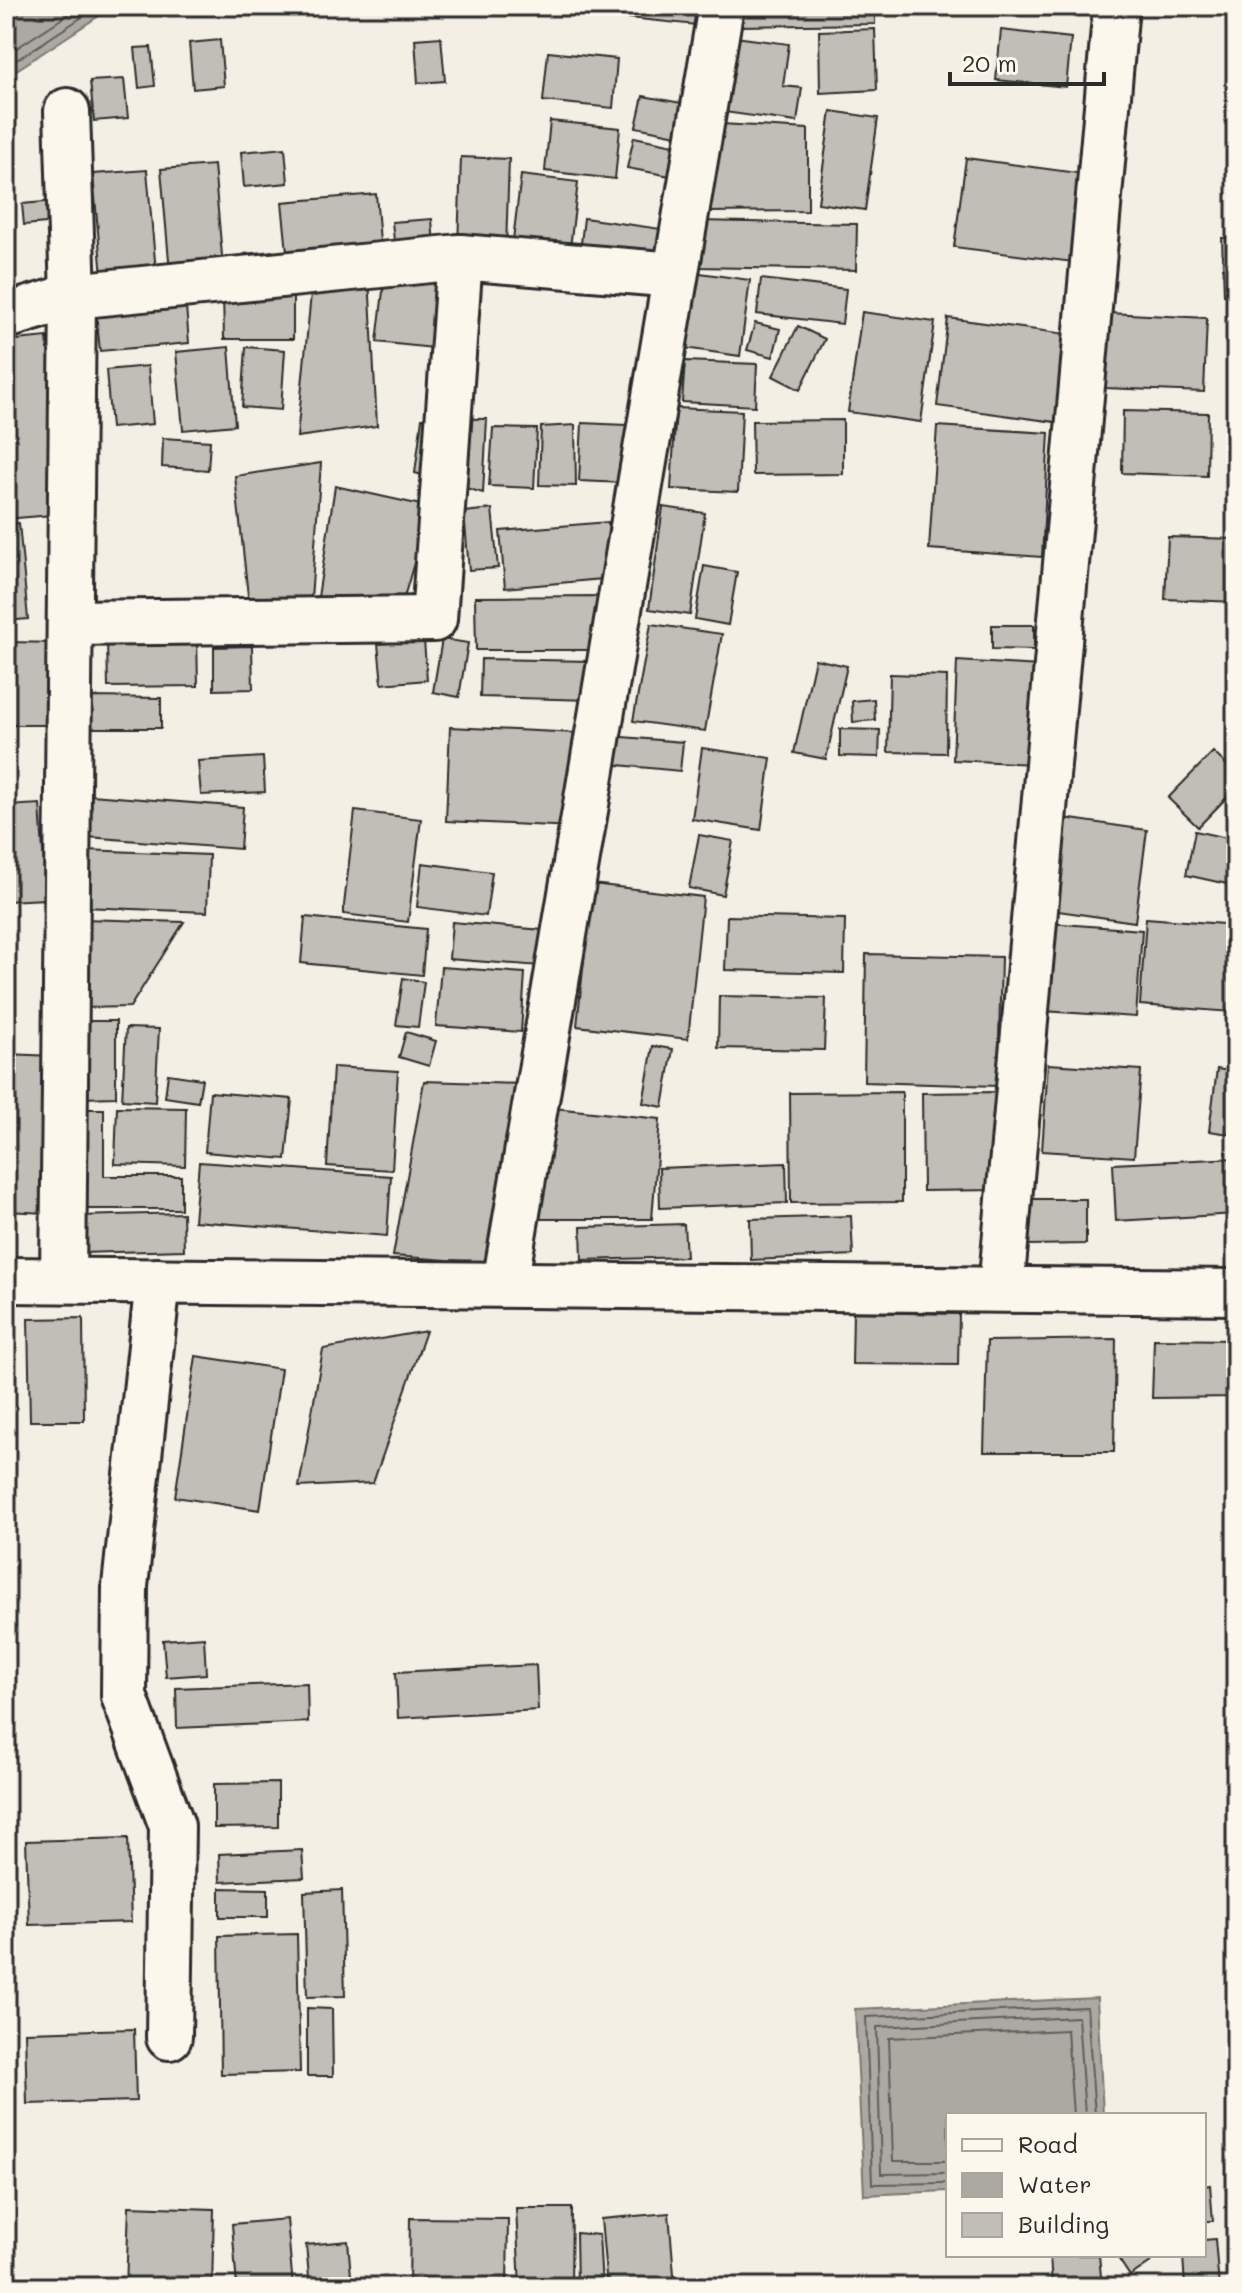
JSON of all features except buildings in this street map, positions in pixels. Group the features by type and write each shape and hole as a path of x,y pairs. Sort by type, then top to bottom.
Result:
{"street":[{"path":"505,1284 721,6"},
{"path":"1001,1289 1116,6"},
{"path":"63,1280 73,296 67,111"},
{"path":"6,316 73,296 460,257 675,275"},
{"path":"70,623 434,619 460,257"},
{"path":"6,1280 1236,1292"},
{"path":"158,1281 125,1586 124,1696 172,1826 169,2037"}],"water":[{"path":"6,6 114,6 6,77"},
{"path":"1097,1998 1103,2113 946,2113 946,2191 864,2195 855,2009"}]}
